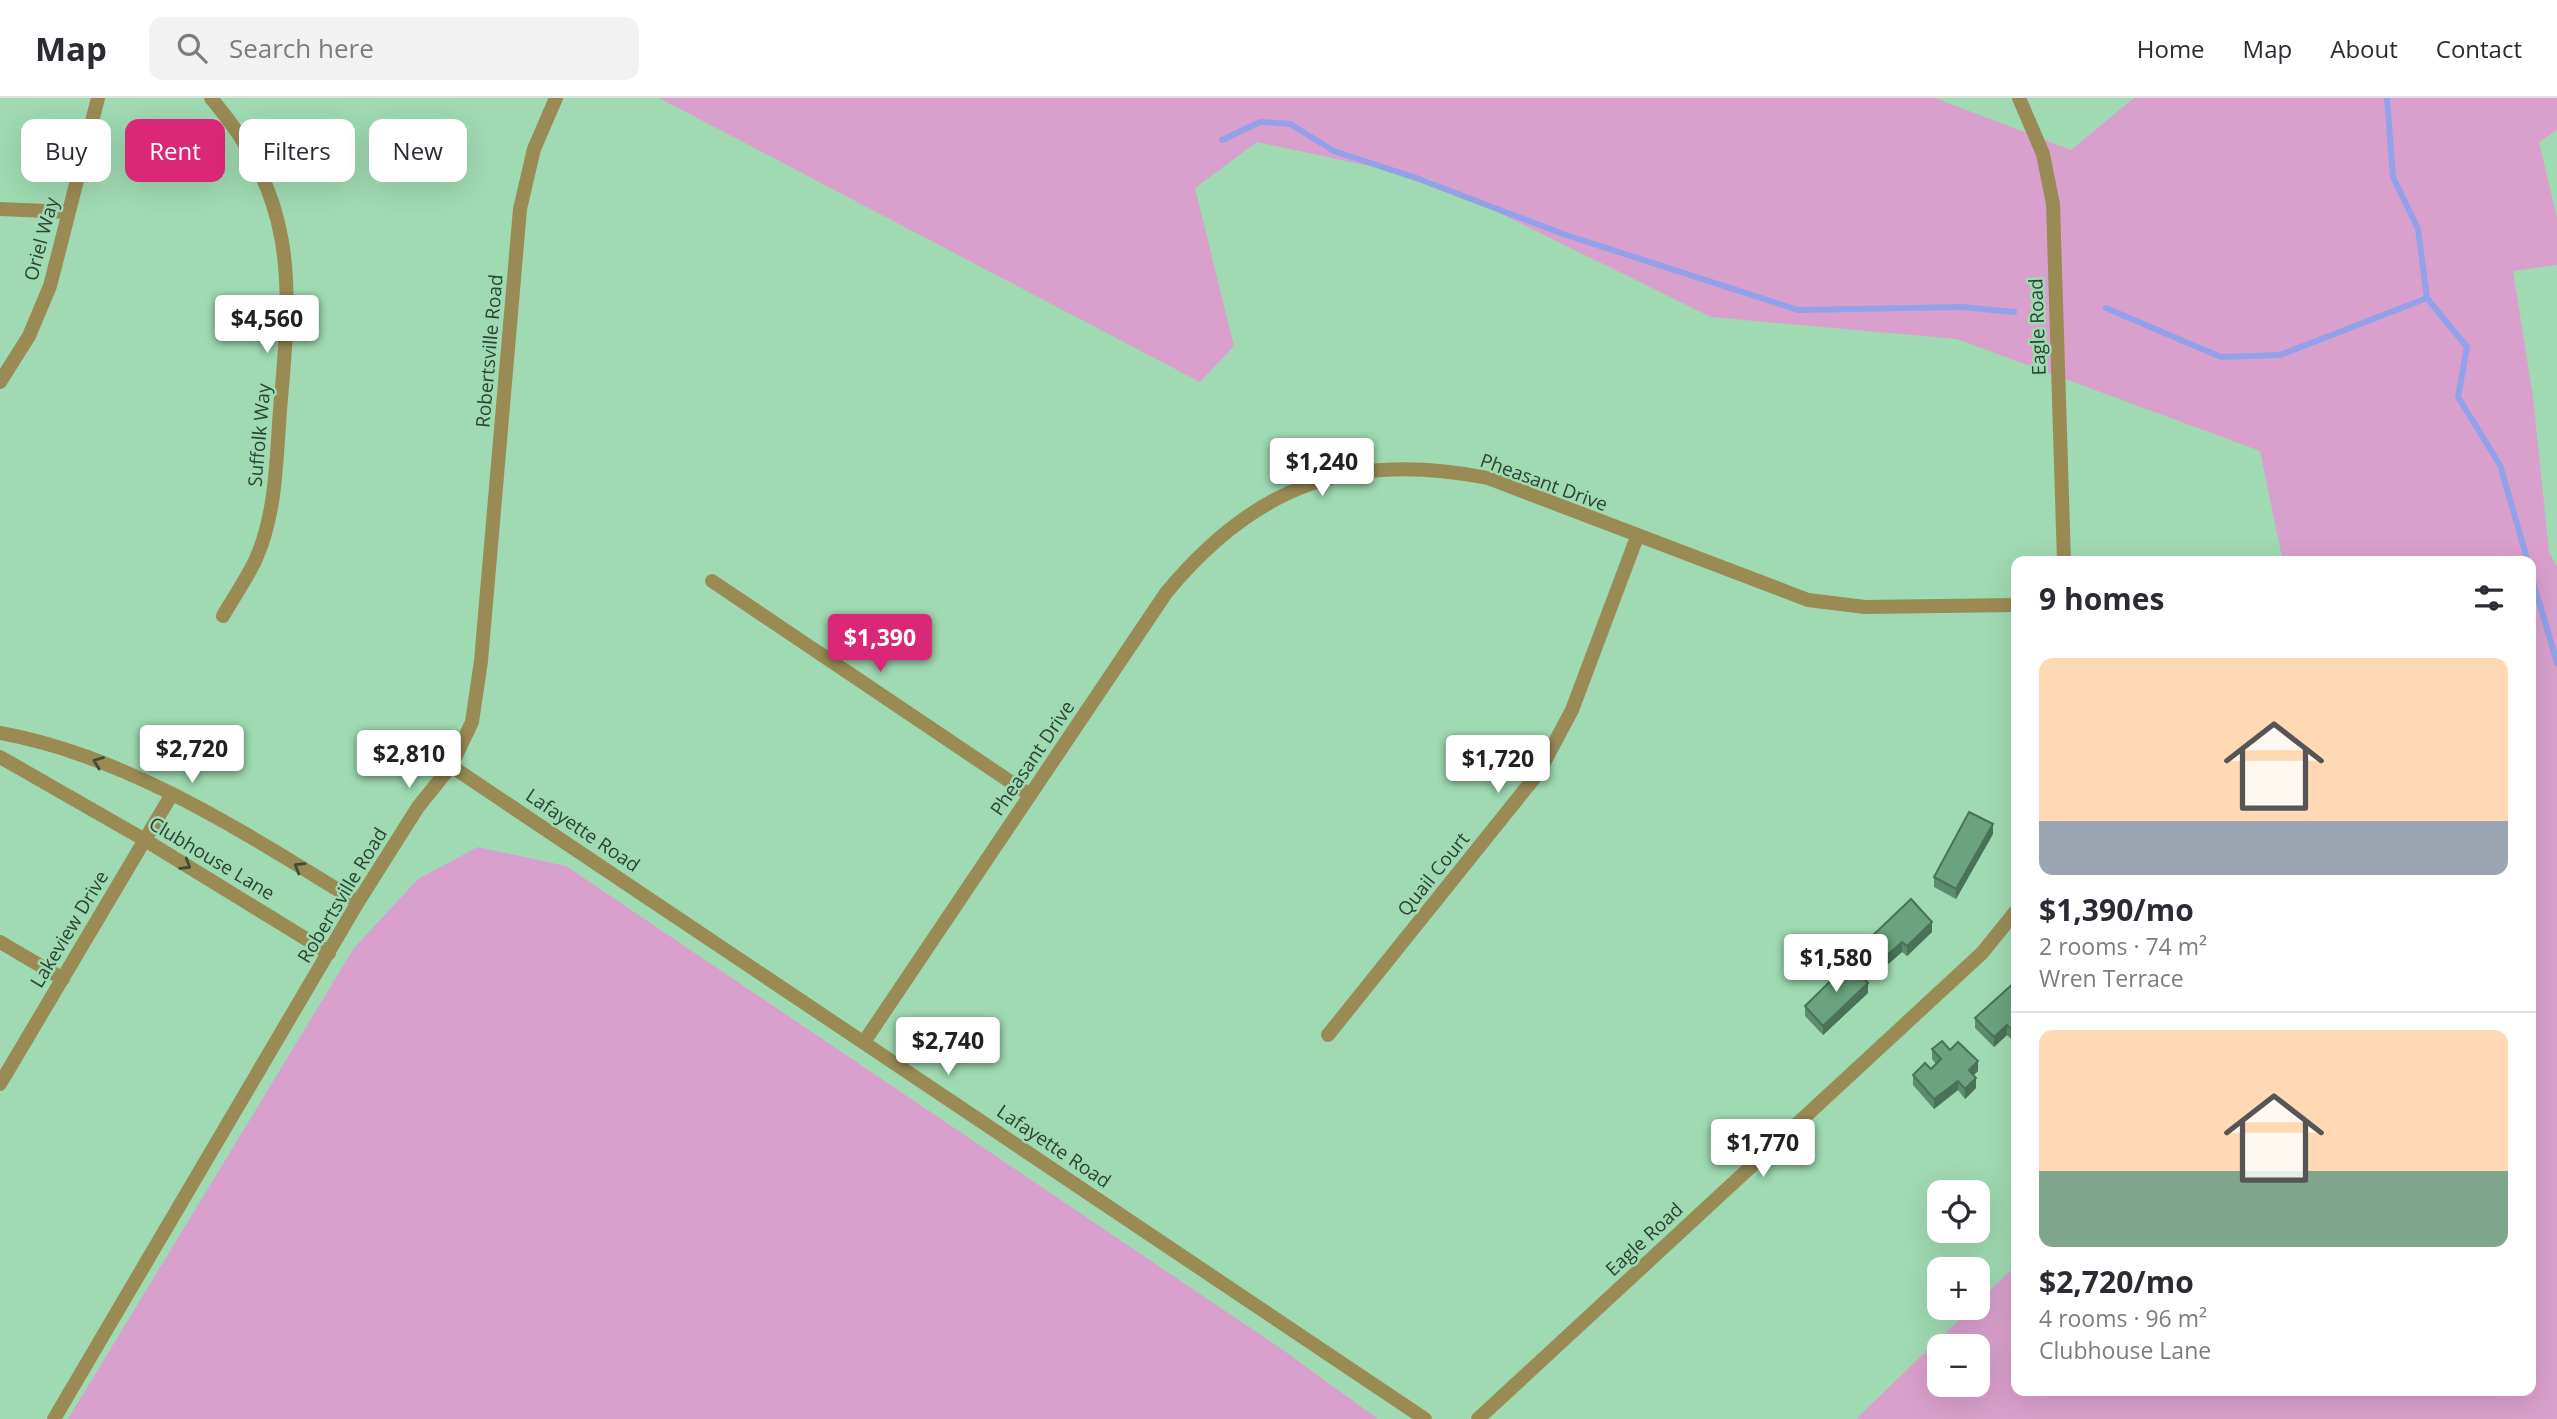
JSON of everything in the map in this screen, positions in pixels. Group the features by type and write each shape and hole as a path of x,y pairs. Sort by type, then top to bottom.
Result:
{"street":[{"name":"Oriel Way","path":"0,382 19,355 41,309 98,98"},
{"name":"Suffolk Way","path":"211,98 247,146 263,175 278,217 288,288 272,506 255,561 223,616"},
{"name":"Robertsville Road","path":"54,1419 358,902 418,807 451,765 472,722 481,661 520,209 534,149 556,98"},
{"name":"Eagle Road","path":"2019,98 2043,154 2053,204 2064,556"},
{"path":"0,209 68,212"},
{"name":"Pheasant Drive","path":"864,1042 1166,593 1192,562 1237,522 1306,485 1380,469 1439,469 1488,478 1808,600 1865,607 2011,605"},
{"name":"Quail Court","path":"1328,1035 1539,772 1572,710 1637,537"},
{"path":"712,581 1030,794"},
{"name":"Clubhouse Lane","path":"0,733 33,739 98,761 172,794 358,902"},
{"name":"Clubhouse Lane","path":"0,757 145,840 329,953"},
{"name":"Lafayette Road","path":"451,765 1425,1419"},
{"name":"Lakeview Drive","path":"0,1084 172,794"},
{"name":"Eagle Road","path":"1478,1419 1982,953 2011,917"},
{"path":"0,942 63,979"}],"shaded area":[{"path":"659,98 1935,98 2071,150 2134,98 2557,98 2557,130 2539,142 2557,218 2557,265 2513,271 2533,397 2549,552 2557,567 2557,1419 1856,1419 1927,1350 1927,1397 1990,1397 1990,1334 1944,1334 1959,1320 1990,1320 1990,1290 2011,1270 2011,1396 2536,1396 2536,556 2282,556 2260,451 1957,339 1711,317 1430,179 1257,142 1195,188 1234,346 1200,382"},
{"path":"478,847 566,866 1283,1350 1378,1419 68,1419 354,948 418,879"}],"building":[{"path":"1969,812 1993,824 1956,889 1934,877"},
{"path":"1911,899 1932,922 1907,946 1902,942 1886,956 1869,939"},
{"path":"1849,963 1868,983 1823,1026 1805,1006"},
{"path":"2011,986 2011,1029 2007,1025 1994,1037 1975,1018"},
{"path":"1942,1041 1950,1050 1958,1042 1978,1061 1969,1070 1976,1078 1965,1089 1958,1081 1934,1099 1913,1075 1925,1063 1931,1069 1941,1059 1932,1049"}],"waterway":[{"path":"2387,98 2393,177 2418,229 2427,298 2467,347 2458,397 2500,465 2526,556"},
{"path":"1222,140 1260,122 1290,124 1334,151 1419,179 1563,234 1798,310 1963,307 2014,312"},
{"path":"2106,308 2221,357 2280,355 2427,298"},
{"path":"2536,591 2557,663"}]}
